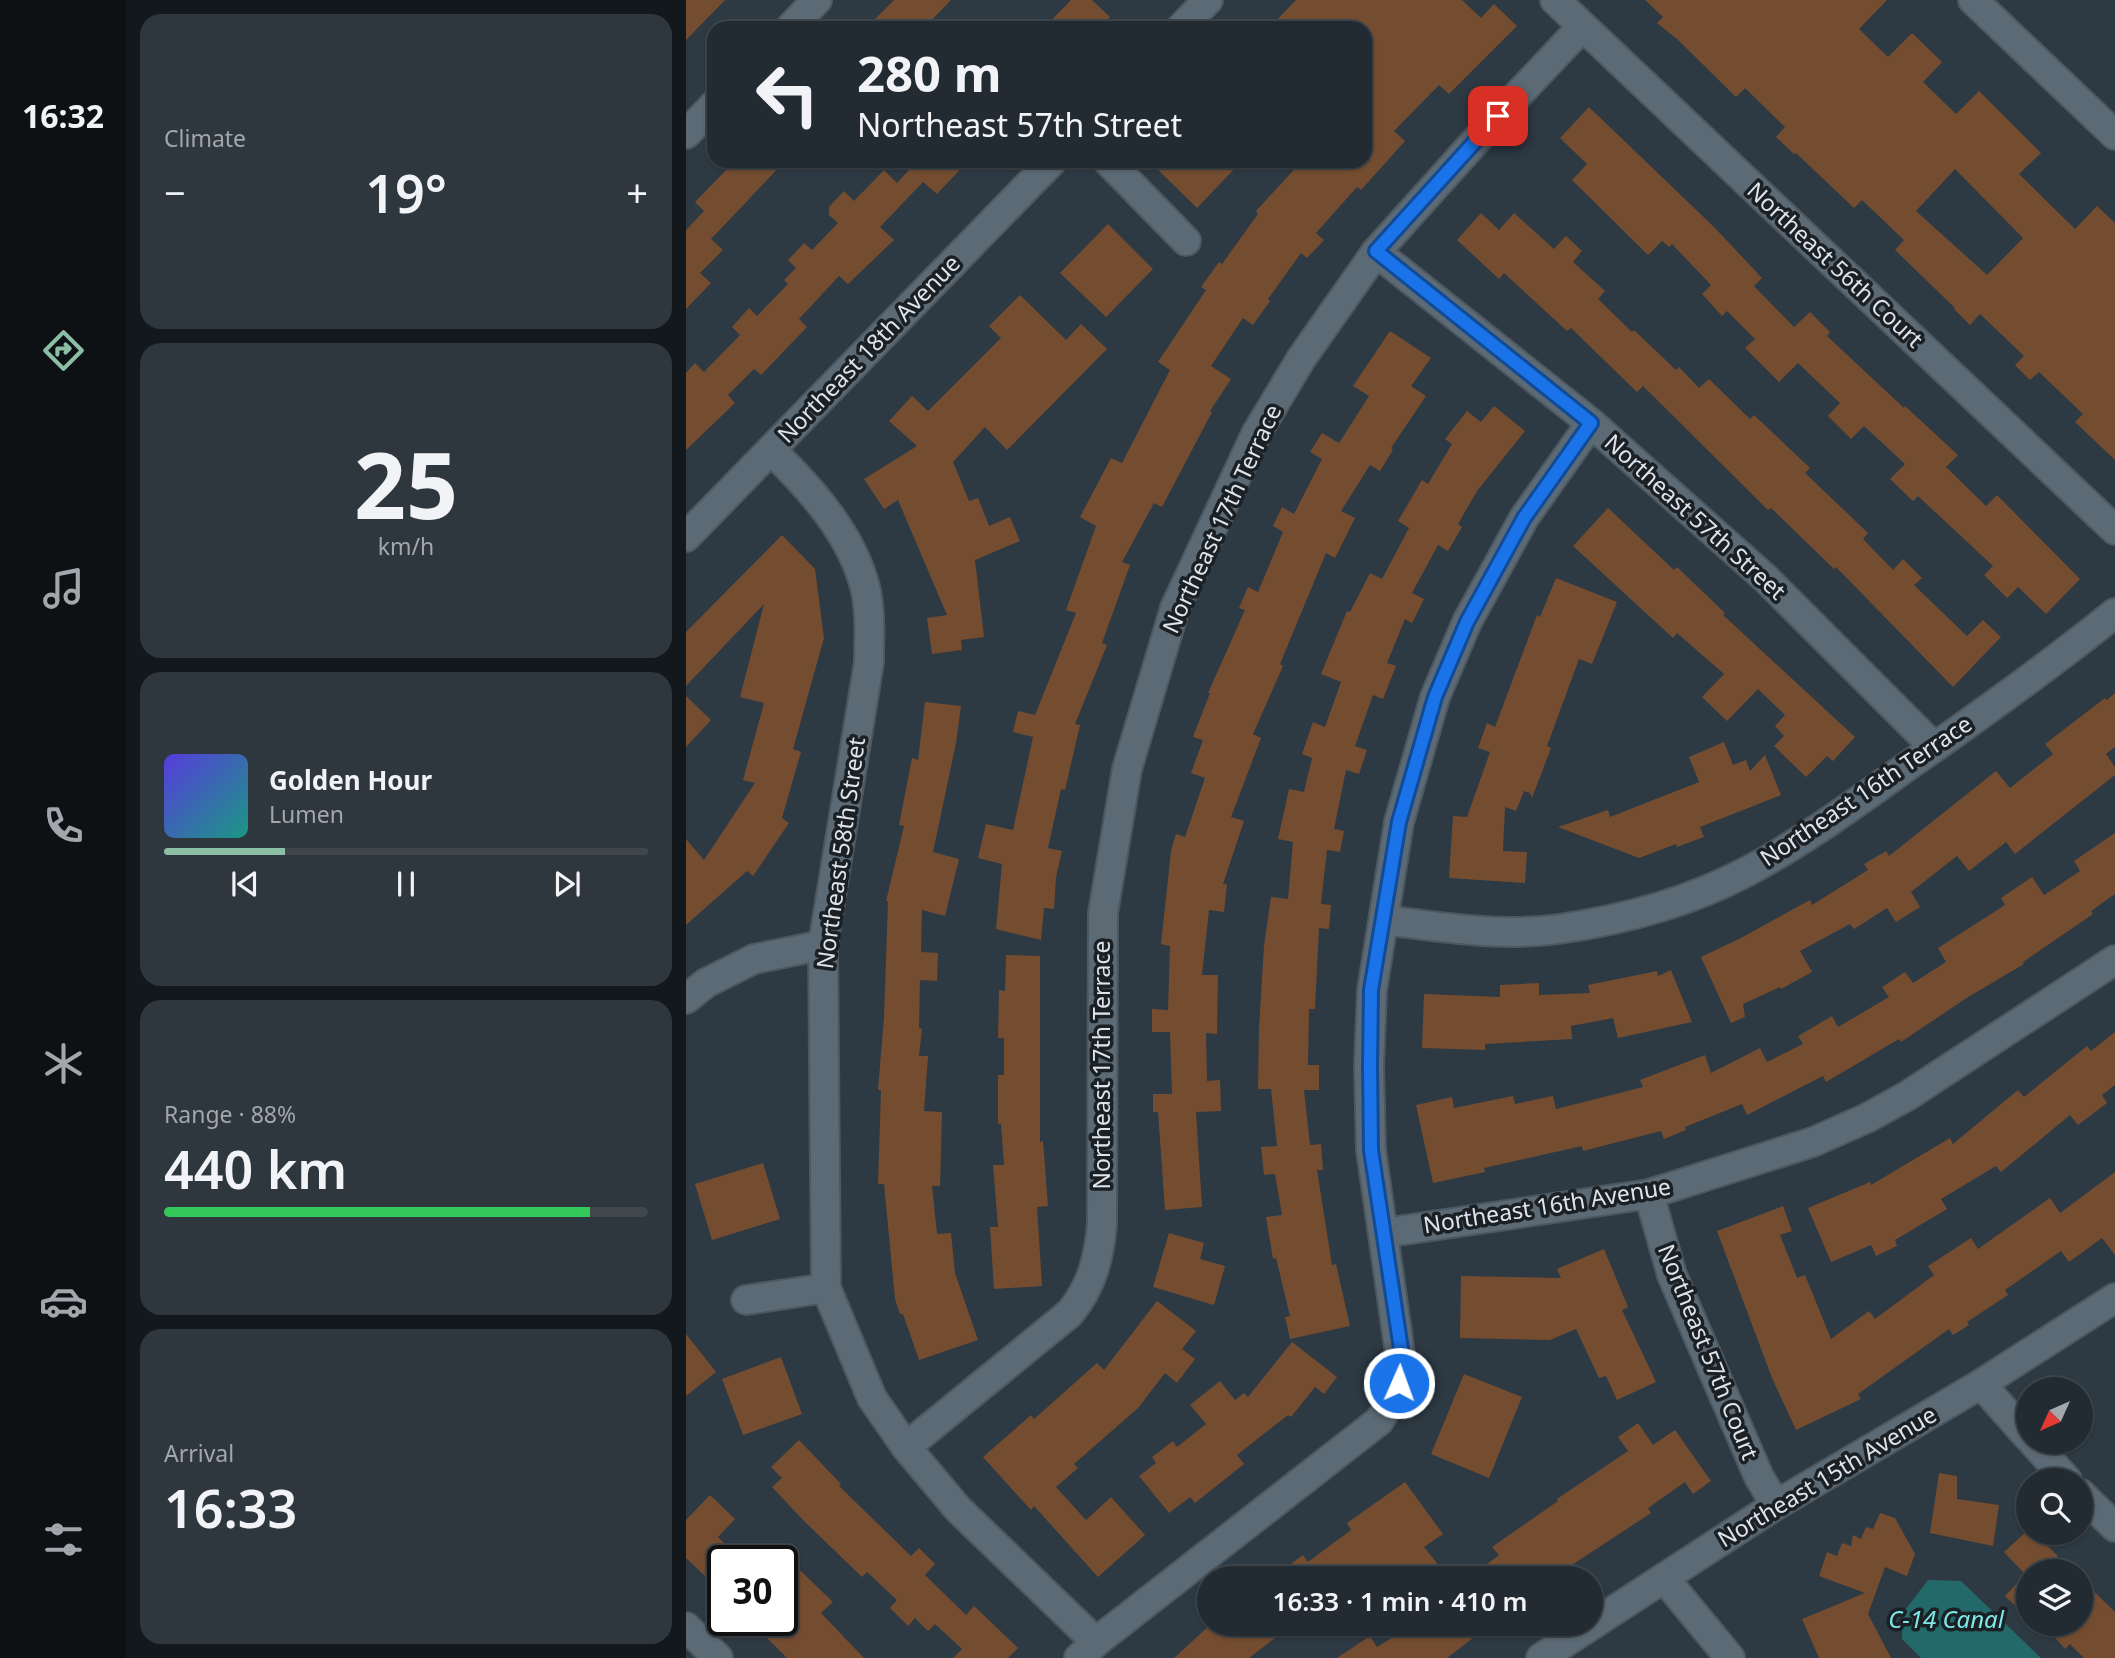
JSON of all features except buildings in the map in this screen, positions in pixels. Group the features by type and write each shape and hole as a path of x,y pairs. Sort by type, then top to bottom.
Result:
{"street":[{"path":"797,21 817,0"},
{"name":"Northeast 56th Court","path":"1555,0 2115,530"},
{"path":"1973,0 2115,135"},
{"name":"Northeast 17th Terrace","path":"906,1447 1070,1313 1092,1279 1099,1254 1102,1224 1103,913 1128,769 1175,608 1256,433 1301,359 1376,251 1582,27"},
{"path":"686,134 707,112"},
{"name":"Northeast 18th Avenue","path":"686,537 1045,168"},
{"path":"1115,168 1186,241"},
{"name":"Northeast 57th Street","path":"1376,251 1591,423 1765,578 1934,747"},
{"path":"1088,1650 1379,1421 1391,1405 1402,1368 1371,1150 1371,990 1399,822 1435,697 1467,622 1524,518 1591,423"},
{"name":"Northeast 58th Street","path":"771,450 798,477 851,549 865,587 870,622 869,662 823,946 826,1288 872,1398 906,1447 958,1509 1088,1650"},
{"name":"Northeast 16th Terrace","path":"1384,920 1475,931 1557,929 1646,911 1710,888 1745,872 1816,830 2054,663 2115,613"},
{"path":"686,999 706,983 754,959 823,946"},
{"name":"Northeast 16th Avenue","path":"1384,1233 1649,1194 1813,1143 1907,1096 2115,960"},
{"name":"Northeast 57th Court","path":"1649,1194 1672,1275 1759,1477 1776,1505"},
{"path":"746,1300 826,1288"},
{"name":"Northeast 15th Avenue","path":"1541,1658 1776,1505 1981,1384 2115,1298"},
{"path":"1981,1384 2016,1423"},
{"path":"2044,1454 2056,1468"},
{"path":"2093,1506 2115,1527"},
{"path":"1664,1578 1730,1658"},
{"path":"686,1627 718,1658"}],"water":[{"name":"C-14 Canal","path":"1928,1580 1961,1581 2041,1658 1921,1658 1902,1639 1902,1614"}],"route":[{"path":"1399,1383 1402,1368 1401,1349 1371,1150 1370,1066 1371,990 1399,822 1435,697 1467,622 1524,518 1591,423 1376,251 1498,116"}]}
